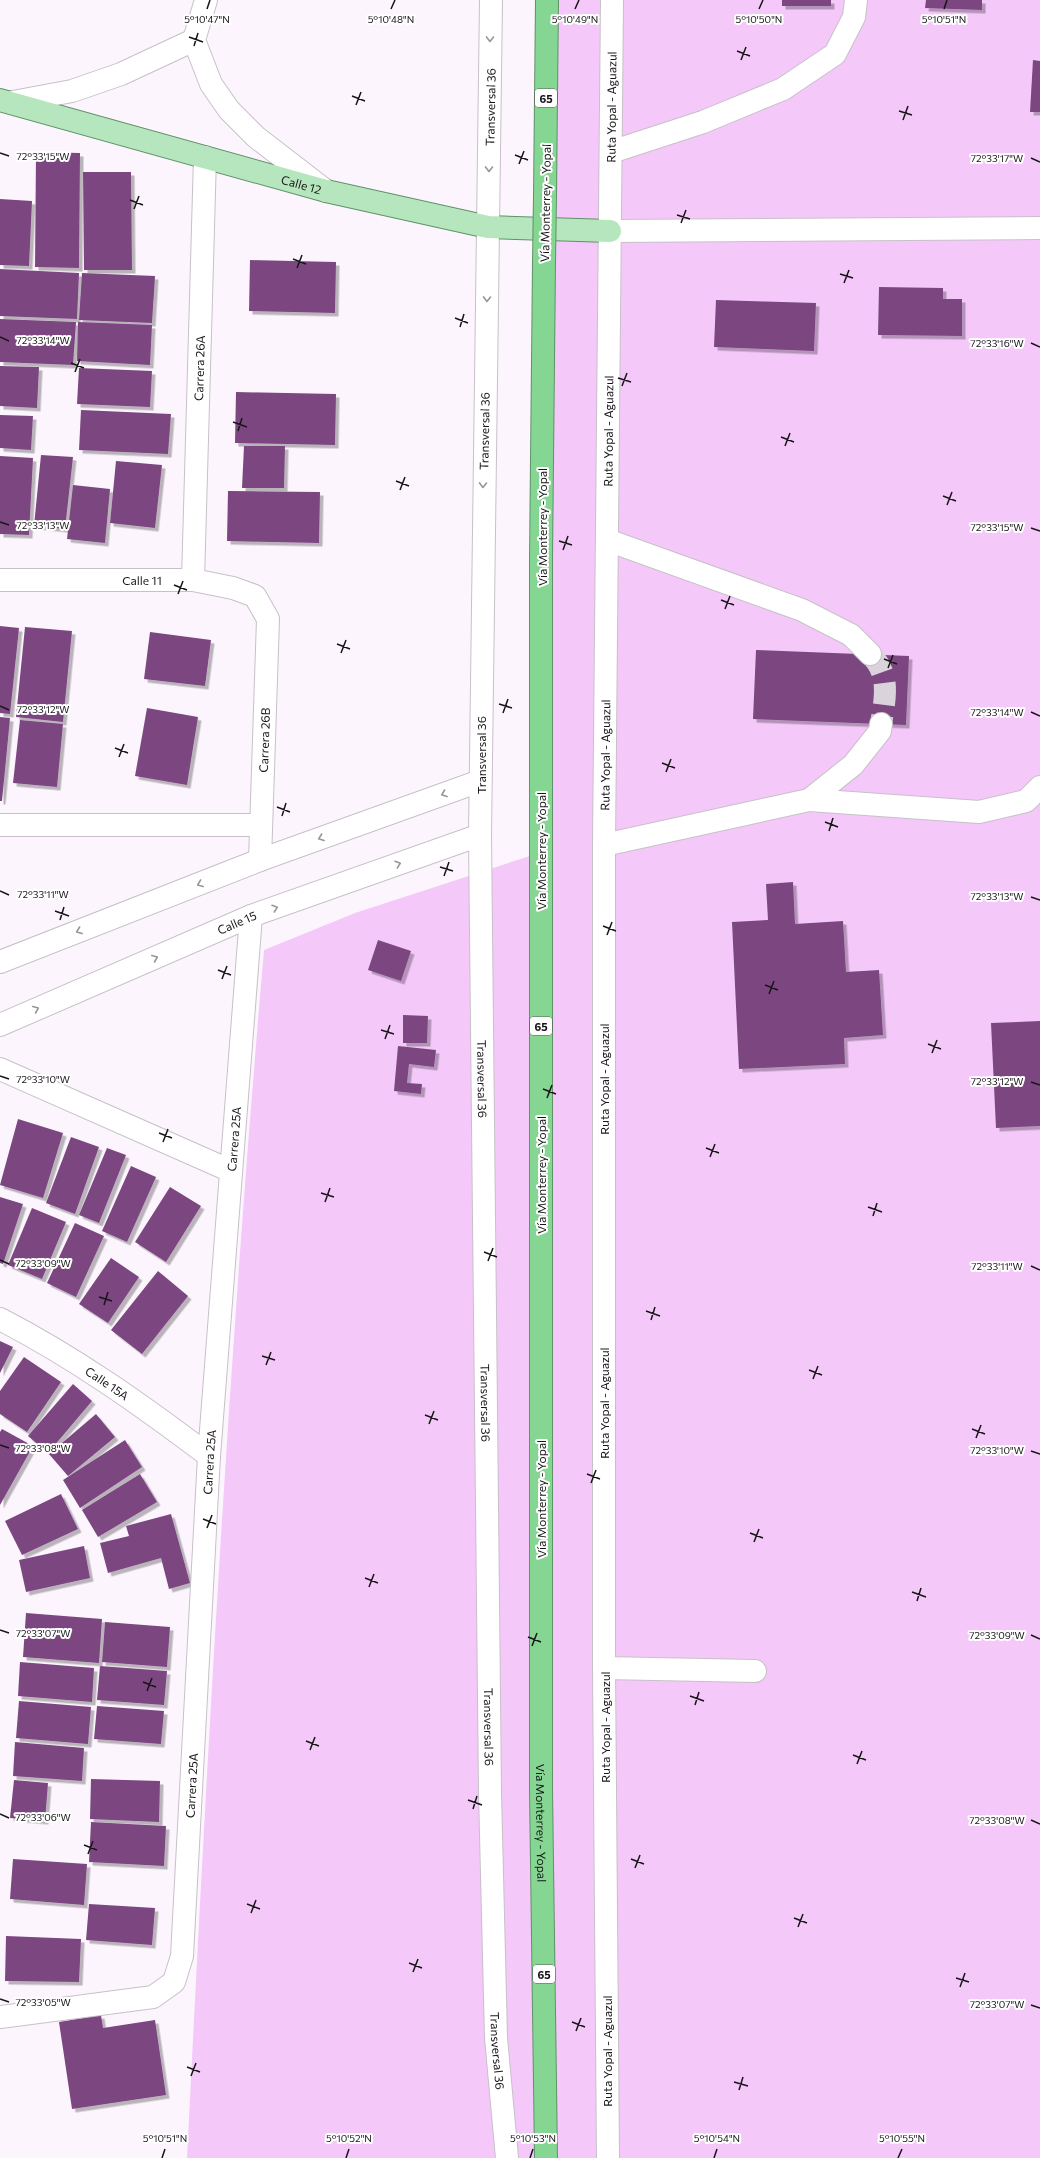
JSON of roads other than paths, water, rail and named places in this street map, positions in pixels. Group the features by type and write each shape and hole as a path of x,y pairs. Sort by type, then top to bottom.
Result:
{"highway":[{"name":"Vía Monterrey - Yopal","path":"546,2158 541,1790 541,559 547,0"}],"main road":[{"name":"Calle 12","path":"6,101 326,191 488,227 610,228"}],"street":[{"path":"206,0 194,40 211,84 228,110 256,137 326,191"},
{"name":"Transversal 36","path":"491,0 480,835 490,1794 496,2038 507,2158"},
{"path":"612,0 610,228 1040,228"},
{"name":"Ruta Yopal - Aguazul","path":"604,1668 604,845 612,0"},
{"path":"611,152 703,122 783,89 835,54 854,17 856,0"},
{"path":"6,101 72,91 152,61 194,40"},
{"name":"Carrera 26A","path":"193,580 205,156"},
{"path":"607,540 802,610 851,636 870,654"},
{"name":"Calle 11","path":"0,580 193,580 233,588 255,596 268,619"},
{"name":"Carrera 26B","path":"260,860 268,619"},
{"path":"809,800 853,765 880,731 881,724"},
{"path":"0,962 260,860 480,780"},
{"path":"604,845 809,800 979,812 1026,801 1040,788"},
{"path":"0,825 261,825"},
{"name":"Calle 15","path":"0,1025 251,916 480,835"},
{"name":"Carrera 25A","path":"0,2017 153,1997 174,1982 182,1956 210,1456 251,916"},
{"path":"0,1069 232,1171"},
{"name":"Calle 15A","path":"0,1319 39,1339 171,1427 210,1456"},
{"path":"608,2158 604,1668 755,1671"}],"tunnel":[{"path":"870,654 877,662 884,678 885,696 881,724"}]}
